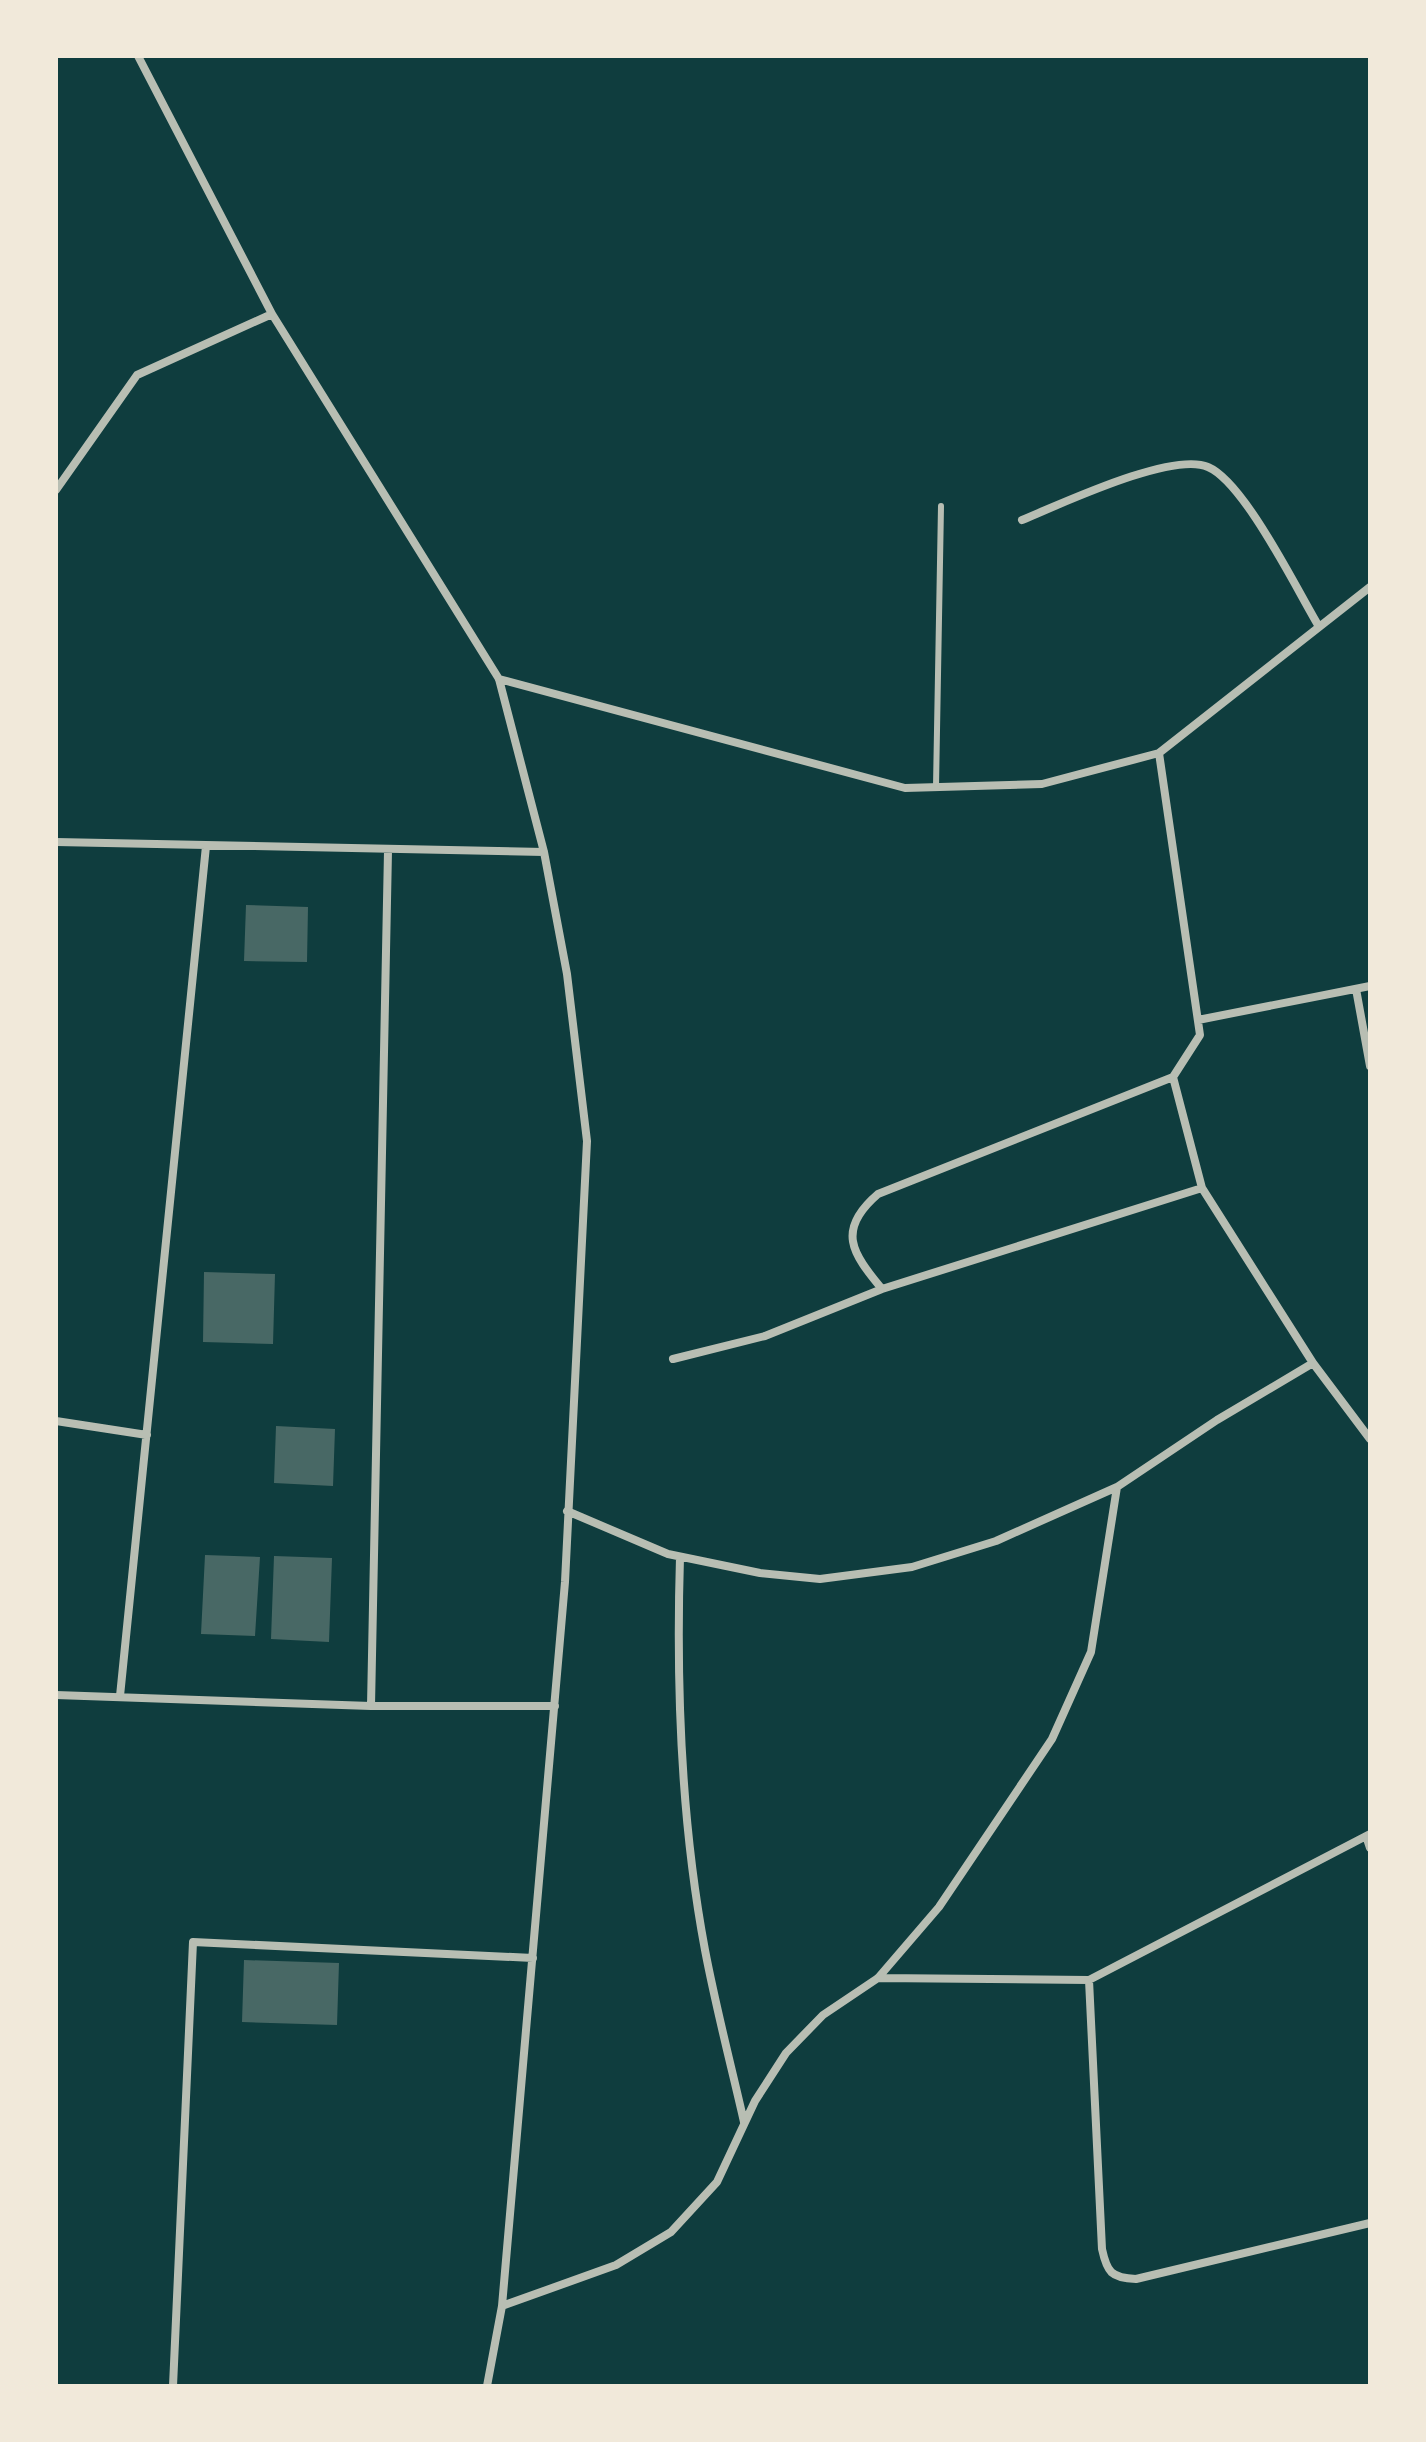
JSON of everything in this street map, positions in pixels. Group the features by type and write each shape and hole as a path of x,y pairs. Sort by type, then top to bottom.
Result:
{"street":[{"path":"138,56 272,314 499,679 544,852 567,974 587,1141 567,1511 555,1706 502,2306 487,2386"},
{"path":"56,490 137,375 272,314"},
{"path":"1022,520 1137,475 1176,465 1205,465 1231,482 1318,625"},
{"path":"499,679 905,788 1042,784 1159,753 1318,625 1369,590"},
{"path":"882,1289 857,1259 851,1234 855,1218 878,1194 1173,1077 1200,1035 1159,753"},
{"path":"56,842 544,852"},
{"path":"120,1696 206,846"},
{"path":"371,1706 388,851"},
{"path":"1198,1020 1370,986"},
{"path":"1356,989 1370,1066"},
{"path":"1173,1077 1202,1188 1313,1363 1370,1439"},
{"path":"673,1359 765,1336 882,1289 1202,1188"},
{"path":"567,1511 680,1557 760,1573 820,1579 912,1567 996,1541 1117,1487 1217,1420 1313,1363"},
{"path":"56,1421 147,1435"},
{"path":"502,2306 616,2265 671,2232 717,2182 744,2124 786,2053 823,2015 878,1978 939,1907 1052,1739 1091,1652 1117,1487"},
{"path":"680,1557 678,1620 688,1827 705,1949 744,2124"},
{"path":"56,1695 371,1706 555,1706"},
{"path":"878,1978 1089,1980 1368,1835 1370,1848"},
{"path":"173,2386 193,1942 533,1958"},
{"path":"1089,1980 1102,2249 1107,2271 1114,2277 1136,2279 1370,2223"}],"lane":[{"path":"936,787 941,506"}],"building":[{"path":"246,905 308,907 307,962 244,961"},
{"path":"204,1272 275,1274 273,1344 203,1342"},
{"path":"276,1426 335,1429 333,1486 274,1483"},
{"path":"205,1555 260,1557 255,1636 201,1634"},
{"path":"274,1556 332,1558 329,1642 271,1639"},
{"path":"244,1960 339,1963 337,2025 242,2022"}]}
